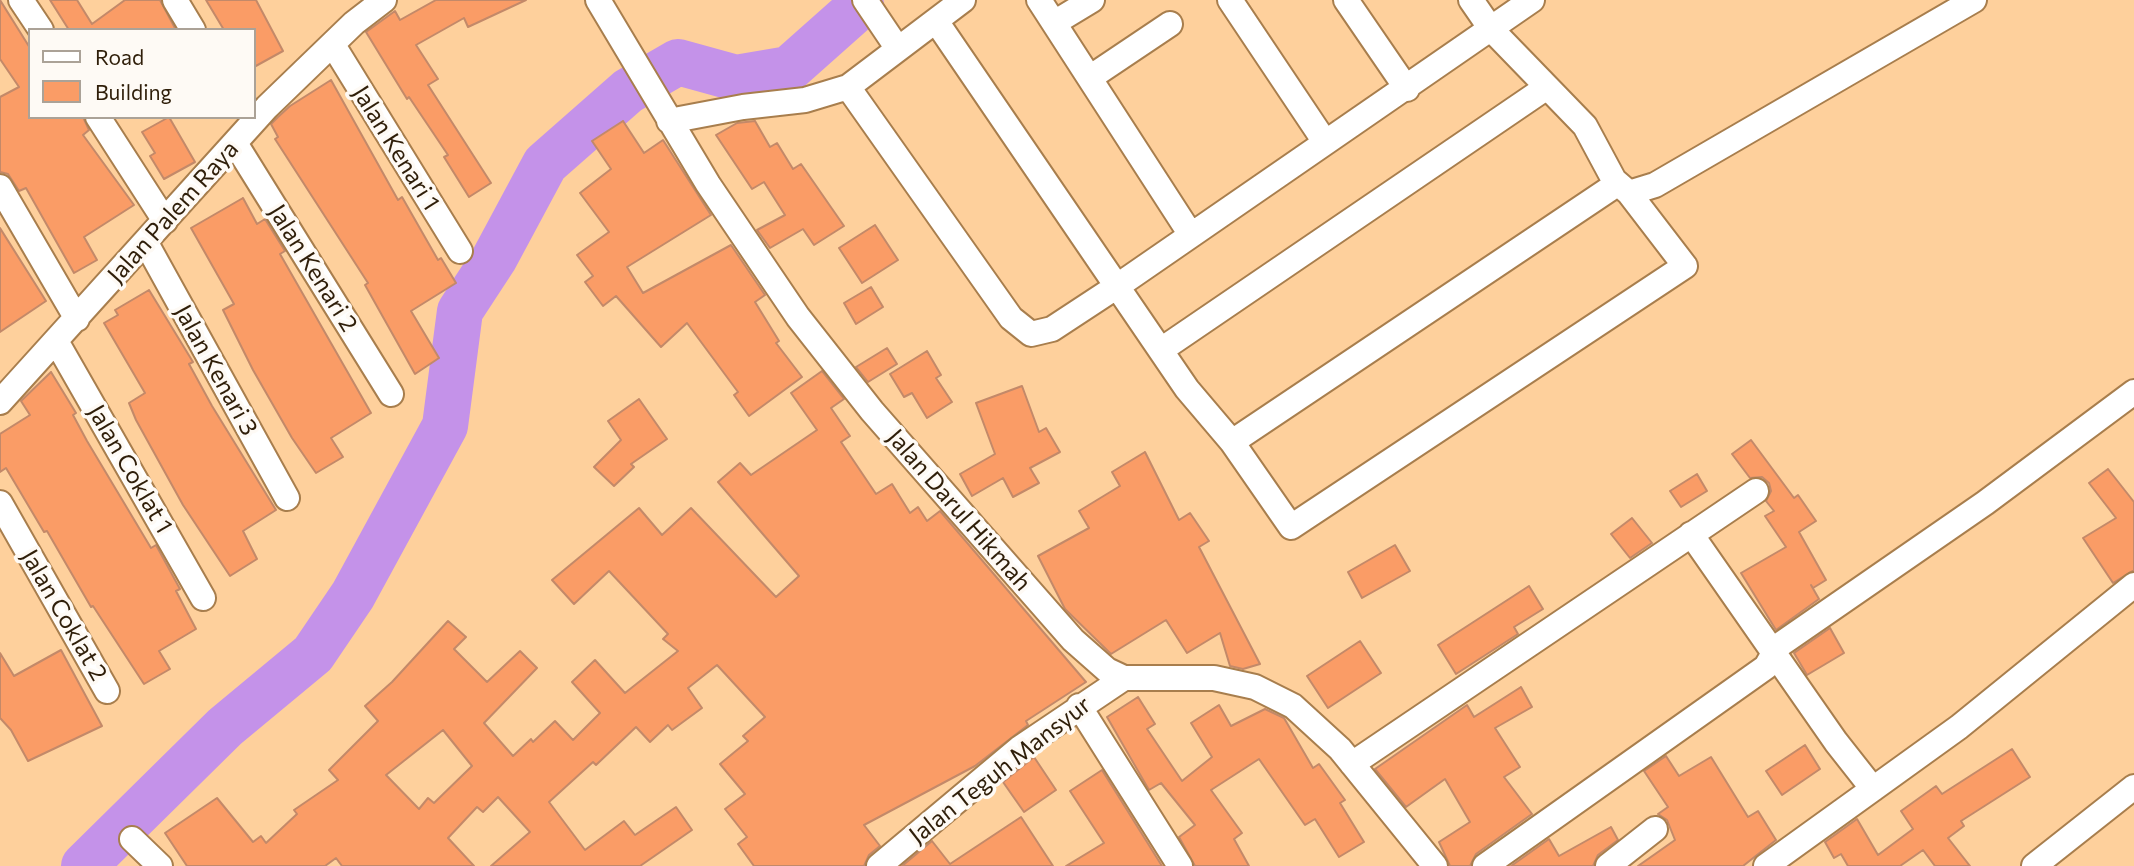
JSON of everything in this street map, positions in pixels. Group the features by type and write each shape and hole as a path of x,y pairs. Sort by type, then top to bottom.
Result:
{"street":[{"path":"21,0 40,28"},
{"path":"175,0 192,28"},
{"name":"Jalan Palem Raya","path":"256,118 354,23 384,0"},
{"name":"Jalan Darul Hikmah","path":"598,0 665,113 778,288 872,411 1073,640 1107,670 1124,678"},
{"path":"865,0 898,49"},
{"path":"665,113 805,100 848,87 963,0"},
{"path":"1039,0 1191,234"},
{"path":"1054,23 1091,0"},
{"path":"1230,0 1325,142"},
{"path":"1346,0 1407,89"},
{"path":"936,21 1187,388 1232,442 1291,527 1685,265 1623,188 1585,126 1491,29 1472,0"},
{"path":"848,87 1019,327 1031,334 1052,329 1119,285 1325,142 1407,89 1532,0"},
{"path":"1232,442 1623,188 1655,185 1974,0"},
{"path":"1091,77 1170,24"},
{"name":"Jalan Kenari 1","path":"333,46 460,251"},
{"path":"1161,350 1547,86"},
{"path":"98,119 165,221"},
{"name":"Jalan Palem Raya","path":"3,392 77,319 244,129"},
{"name":"Jalan Kenari 2","path":"244,129 391,394"},
{"path":"0,187 77,319"},
{"name":"Jalan Kenari 3","path":"146,243 286,498"},
{"name":"Jalan Coklat 1","path":"56,341 203,598"},
{"path":"1485,866 1766,667 1772,653 1985,503 2134,392"},
{"path":"1352,764 1756,491"},
{"name":"Jalan Coklat 2","path":"0,503 107,691"},
{"path":"1691,534 1772,653 1873,789"},
{"path":"1766,866 2017,682 2134,585"},
{"path":"1124,678 1214,678 1255,687 1293,706 1310,719 1352,764 1435,866"},
{"name":"Jalan Teguh Mansyur","path":"884,864 966,791 1079,706 1124,678"},
{"path":"1079,706 1180,866"},
{"path":"2034,866 2134,787"},
{"path":"1608,866 1655,829"},
{"path":"132,839 160,866"}],"building":[{"path":"0,0 28,45 28,119 84,119 89,130 83,135 134,205 84,237 97,260 74,273 26,188 19,191 8,174 0,172 0,97 19,87 0,59"},
{"path":"50,0 77,0 92,24 125,0 160,0 175,28 68,28"},
{"path":"206,0 256,0 283,51 256,66 256,28 223,28"},
{"path":"436,0 526,0 468,27 464,18 416,45 438,79 428,85 491,183 469,197 444,157 448,155 409,97 407,99 366,32 395,11 400,20"},
{"path":"331,80 398,200 402,197 438,260 441,258 456,283 411,311 439,358 415,374 365,285 368,283 275,139 278,137 271,124 290,106"},
{"path":"170,119 195,162 164,179 150,156 155,153 142,132"},
{"path":"623,121 644,153 663,140 711,215 627,267 643,293 731,245 765,295 755,302 779,341 776,343 802,377 749,416 734,395 738,392 687,323 661,347 616,296 603,306 585,282 593,276 577,255 609,232 580,193 611,169 592,141"},
{"path":"755,121 770,147 777,143 793,169 801,164 844,226 814,245 803,229 770,248 757,230 785,215 764,182 752,189 716,135 737,123"},
{"path":"243,198 257,224 265,219 285,251 280,254 371,413 331,438 343,457 316,473 292,438 253,370 223,310 234,304 191,228"},
{"path":"875,225 898,260 862,283 839,248"},
{"path":"0,228 46,301 0,332"},
{"path":"871,287 883,307 856,324 844,303"},
{"path":"149,290 193,362 189,364 212,406 276,510 243,531 257,559 230,576 183,505 136,420 129,403 145,393 104,323 118,315 115,310"},
{"path":"887,348 897,364 868,382 856,367"},
{"path":"927,351 941,375 936,378 952,402 927,418 912,393 904,397 890,374"},
{"path":"822,371 844,399 831,408 850,436 841,442 876,494 892,484 910,513 918,507 927,521 940,511 1086,682 1026,721 1028,725 975,766 864,825 880,846 869,855 864,866 754,866 738,844 747,837 725,809 745,794 720,764 748,741 743,736 765,717 717,665 688,688 702,708 672,730 668,725 650,742 636,727 596,765 593,762 549,802 585,850 624,821 635,835 676,807 692,830 640,866 491,866 530,832 498,797 483,812 477,807 448,838 474,866 342,866 336,858 325,866 187,866 165,833 217,798 253,842 261,836 266,843 297,814 294,810 338,780 329,770 378,721 365,706 392,682 448,621 466,637 454,649 487,682 520,651 537,668 484,723 513,756 555,721 573,740 600,713 572,682 595,660 625,693 678,651 663,639 668,634 609,571 574,604 552,580 639,508 662,535 691,508 776,597 799,576 718,482 740,463 751,475 817,430 791,393","holes":["443,730 472,766 434,803 428,798 419,809 386,775"]},
{"path":"51,372 76,413 73,415 87,441 151,548 156,545 180,589 176,591 196,629 159,651 170,669 144,684 93,606 91,607 47,531 44,532 6,468 0,472 0,434 30,415 21,401"},
{"path":"1022,386 1039,432 1046,428 1060,452 1030,468 1039,483 1013,497 1003,478 972,496 960,474 995,454 976,403"},
{"path":"639,399 667,439 631,464 634,467 614,486 594,467 621,440 608,421"},
{"path":"1751,440 1794,498 1798,495 1816,521 1799,532 1826,580 1813,588 1811,585 1819,599 1776,630 1741,573 1786,547 1765,516 1774,511 1766,501 1771,491 1769,483 1762,477 1750,478 1732,454"},
{"path":"1145,452 1179,520 1190,513 1209,541 1199,547 1260,664 1243,669 1230,666 1220,633 1187,653 1166,620 1111,654 1065,609 1038,556 1089,528 1079,511 1120,486 1112,472"},
{"path":"2108,469 2134,502 2134,570 2113,583 2083,538 2116,518 2089,483"},
{"path":"1697,474 1707,491 1681,507 1670,491"},
{"path":"1632,518 1652,543 1630,558 1611,534"},
{"path":"1395,545 1410,571 1362,598 1348,572"},
{"path":"1529,586 1543,609 1514,627 1518,634 1456,674 1438,645"},
{"path":"1830,628 1844,653 1807,675 1794,653"},
{"path":"1360,641 1381,673 1328,708 1307,676"},
{"path":"61,650 102,726 28,761 11,730 0,718 0,653 14,676"},
{"path":"1521,687 1532,707 1495,728 1520,767 1504,777 1532,814 1476,854 1470,866 1450,866 1439,842 1470,822 1445,779 1406,807 1375,769 1467,705 1474,717"},
{"path":"1138,697 1155,724 1147,729 1182,781 1212,757 1191,723 1219,705 1231,726 1265,709 1284,718 1313,768 1319,764 1345,800 1340,803 1364,842 1339,857 1315,819 1305,825 1259,759 1211,790 1242,833 1234,839 1249,866 1195,866 1179,837 1195,825 1161,783 1149,790 1107,717"},
{"path":"1805,745 1820,769 1782,795 1766,771"},
{"path":"2012,749 2030,777 1961,821 1964,826 1948,838 1970,866 1935,866 1923,850 1900,866 1848,866 1841,854 1834,858 1825,842 1857,819 1878,855 1913,829 1901,811 1936,786 1942,794"},
{"path":"1666,756 1679,776 1711,757 1748,817 1758,811 1776,840 1743,866 1638,866 1675,840 1667,820 1658,814 1668,807 1644,771"},
{"path":"1034,757 1056,790 1024,812 1003,782"},
{"path":"1102,770 1162,866 1066,866 1104,843 1070,791"},
{"path":"1021,817 1053,866 902,866 932,841 950,864"},
{"path":"1611,827 1618,840 1598,855 1593,866 1511,866 1549,839 1559,856"}],"waterway":[{"path":"84,866 225,727 313,654 353,595 445,426 460,311 494,259 545,164 628,91 678,62 736,78 789,69 861,5 859,0"}]}
